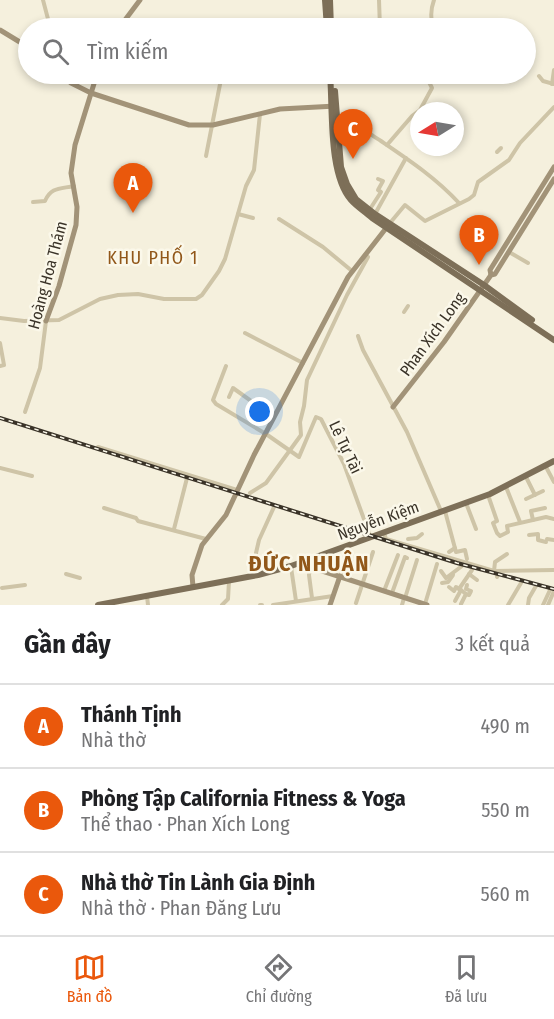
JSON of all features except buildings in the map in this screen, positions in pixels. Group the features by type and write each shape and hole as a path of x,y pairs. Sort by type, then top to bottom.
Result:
{"main road":[{"path":"328,0 329,18"},
{"path":"334,84 334,149 337,168 351,200 554,338"},
{"path":"335,115 343,176 350,191 389,225"},
{"name":"Nguyễn Kiệm","path":"98,605 128,602 193,587 216,586 291,566 488,495 554,461"}],"street":[{"path":"43,0 48,18"},
{"path":"127,18 141,0"},
{"path":"379,0 380,18"},
{"path":"432,18 431,8 434,0"},
{"path":"0,30 18,41"},
{"path":"539,76 543,81 553,82 554,70"},
{"path":"73,84 91,93 180,123 201,126 289,108 335,106"},
{"name":"Hoàng Hoa Thám","path":"25,412 40,371 46,321 59,286 76,225 77,207 71,173 75,145 94,84"},
{"path":"206,156 220,84"},
{"path":"387,145 420,110 432,88 430,84"},
{"path":"193,587 192,575 202,545 222,522 330,309 365,255 405,205 425,221 474,195 478,182 509,160 520,143 554,107"},
{"path":"0,318 59,320 105,297 118,295 138,294 164,300 196,298 202,295 219,271 246,186 254,170 260,114"},
{"path":"335,115 406,158 447,190 459,203"},
{"path":"496,152 501,148"},
{"path":"372,212 406,158"},
{"name":"Phan Xích Long","path":"491,275 490,270 554,167"},
{"path":"372,212 381,192 378,190 383,181 378,179"},
{"name":"Phan Xích Long","path":"393,407 444,342 491,275 495,274 554,179"},
{"path":"33,202 45,201 52,190 74,186"},
{"path":"536,195 542,199"},
{"path":"238,214 253,218"},
{"path":"279,219 354,271"},
{"path":"509,252 528,263"},
{"path":"250,494 266,483 301,435 300,422 310,375 320,349 354,280 354,271"},
{"path":"354,271 354,280"},
{"path":"404,312 408,306"},
{"path":"245,333 304,363"},
{"path":"358,336 443,511 454,548 456,552 465,550 465,563 452,575 446,578 441,571"},
{"path":"0,343 4,365 0,366"},
{"path":"226,366 213,399 216,404 266,434 289,451"},
{"path":"229,397 233,388 274,420"},
{"name":"Lê Tự Tài","path":"289,451 299,457 316,417 321,420 344,464 369,533"},
{"path":"98,447 149,465 237,490"},
{"path":"546,467 554,482"},
{"path":"0,468 32,476"},
{"path":"526,477 535,495"},
{"path":"174,529 187,478"},
{"path":"506,487 520,522"},
{"path":"526,499 543,492"},
{"path":"488,495 497,521 493,523 500,536 508,532 507,526 546,517 554,519"},
{"path":"466,503 476,529"},
{"path":"258,575 256,553 259,540 274,507"},
{"path":"104,508 136,518 138,521 206,539"},
{"path":"533,520 531,511 545,508"},
{"path":"384,532 386,539 496,571 554,570"},
{"path":"408,539 417,538 422,534"},
{"path":"528,535 538,534 538,540 554,540"},
{"path":"449,552 454,548"},
{"path":"356,603 373,552"},
{"path":"497,577 495,562 507,554"},
{"path":"384,591 398,555"},
{"path":"392,594 401,563 405,557 407,558"},
{"path":"402,605 417,560"},
{"path":"304,561 310,567 426,605 437,564"},
{"path":"330,605 347,561 355,563"},
{"path":"291,566 296,602"},
{"path":"310,567 312,598"},
{"path":"455,601 471,572 477,580"},
{"path":"66,574 80,578"},
{"path":"442,583 448,582 454,576 452,575"},
{"path":"222,605 228,599 229,581"},
{"path":"510,604 520,583"},
{"path":"465,584 473,587"},
{"path":"449,587 454,591 456,587 469,596 471,591 466,589 465,584"},
{"path":"2,588 25,585"},
{"path":"528,605 536,586"},
{"path":"543,605 552,591"},
{"path":"548,605 552,591"},
{"path":"461,604 466,594"},
{"path":"147,596 148,605"},
{"path":"273,605 334,596"},
{"path":"320,597 321,605"}],"railway":[{"path":"0,418 457,563 554,589"}],"place":[{"name":"Nhà thờ Tin Lành Gia Định","path":"353,159"},
{"name":"Thánh Tịnh","path":"133,213"},
{"name":"Phòng Tập California Fitness & Yoga","path":"479,265"}],"district":[{"name":"KHU PHỐ 1","path":"153,258"},
{"name":"ĐỨC NHUẬN","path":"309,563"}]}
